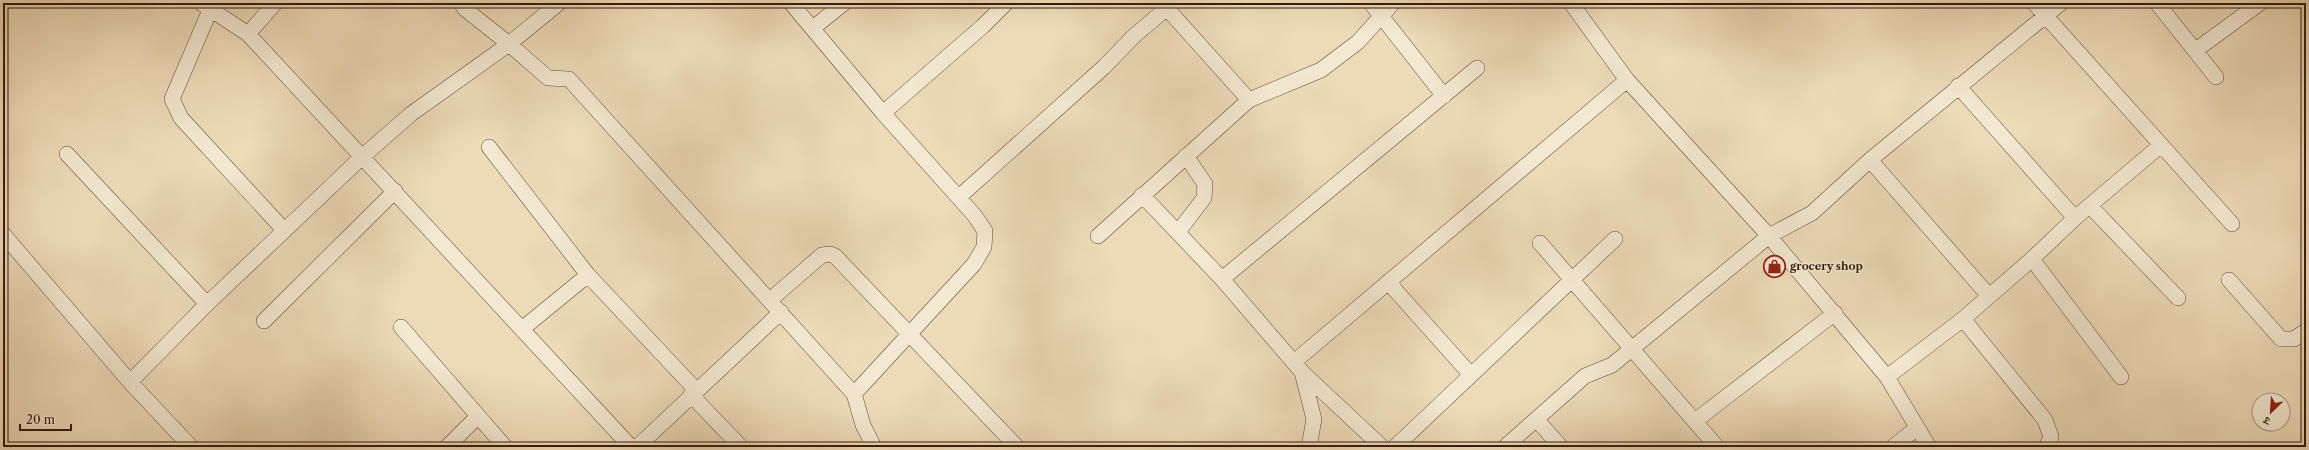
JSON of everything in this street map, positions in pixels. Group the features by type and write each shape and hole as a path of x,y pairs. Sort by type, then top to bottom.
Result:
{"street":[{"path":"248,34 275,3"},
{"path":"461,3 465,9 510,44 548,78 569,79 782,312 854,394 863,425 874,447"},
{"path":"130,382 207,304 363,156 411,114 510,44 559,3"},
{"path":"791,3 883,113 959,197 985,231 984,247 974,264 854,394"},
{"path":"813,28 844,3"},
{"path":"883,113 983,26 1006,3"},
{"path":"1371,3 1444,96"},
{"path":"1098,236 1249,100 1320,70 1358,42 1380,15 1393,3"},
{"path":"1571,3 1626,80 1769,236 1887,377 1929,447"},
{"path":"2034,3 2044,16 2232,224"},
{"path":"1507,445 1585,376 1612,365 1769,236 1812,213 1870,160 1958,86 2061,3"},
{"path":"2157,3 2216,77"},
{"path":"2196,50 2260,3"},
{"path":"959,197 1104,67 1165,5 1249,100"},
{"path":"284,230 181,118 172,99 205,7 248,34 363,156 631,447"},
{"path":"1222,279 1477,68"},
{"path":"1298,367 1388,282 1626,80"},
{"path":"1958,86 2075,218"},
{"path":"1887,377 1963,319 2032,259 2075,218 2161,145"},
{"path":"489,147 588,274 741,447"},
{"path":"67,154 207,304"},
{"path":"1178,232 1204,198 1205,191 1205,184 1186,156"},
{"path":"1870,160 1989,296"},
{"path":"264,321 395,191"},
{"path":"1142,195 1222,279 1298,367 1382,447"},
{"path":"2090,206 2178,298"},
{"path":"3,234 130,382 191,447"},
{"path":"1395,447 1615,239"},
{"path":"1540,243 1717,447"},
{"path":"770,300 822,255 830,254 844,263 908,334 1017,447"},
{"path":"2032,259 2121,377"},
{"path":"522,329 588,274"},
{"path":"2229,280 2281,339 2294,339 2306,331"},
{"path":"1388,282 1471,375"},
{"path":"637,447 782,312"},
{"path":"1695,421 1835,313"},
{"path":"1963,319 2045,420 2051,437 2046,447"},
{"path":"401,327 505,447"},
{"path":"1298,367 1314,419 1309,447"},
{"path":"447,447 478,416"},
{"path":"1537,420 1561,447"},
{"path":"1894,447 1917,428"}],"place":[{"name":"grocery shop","path":"1774,266"}]}
